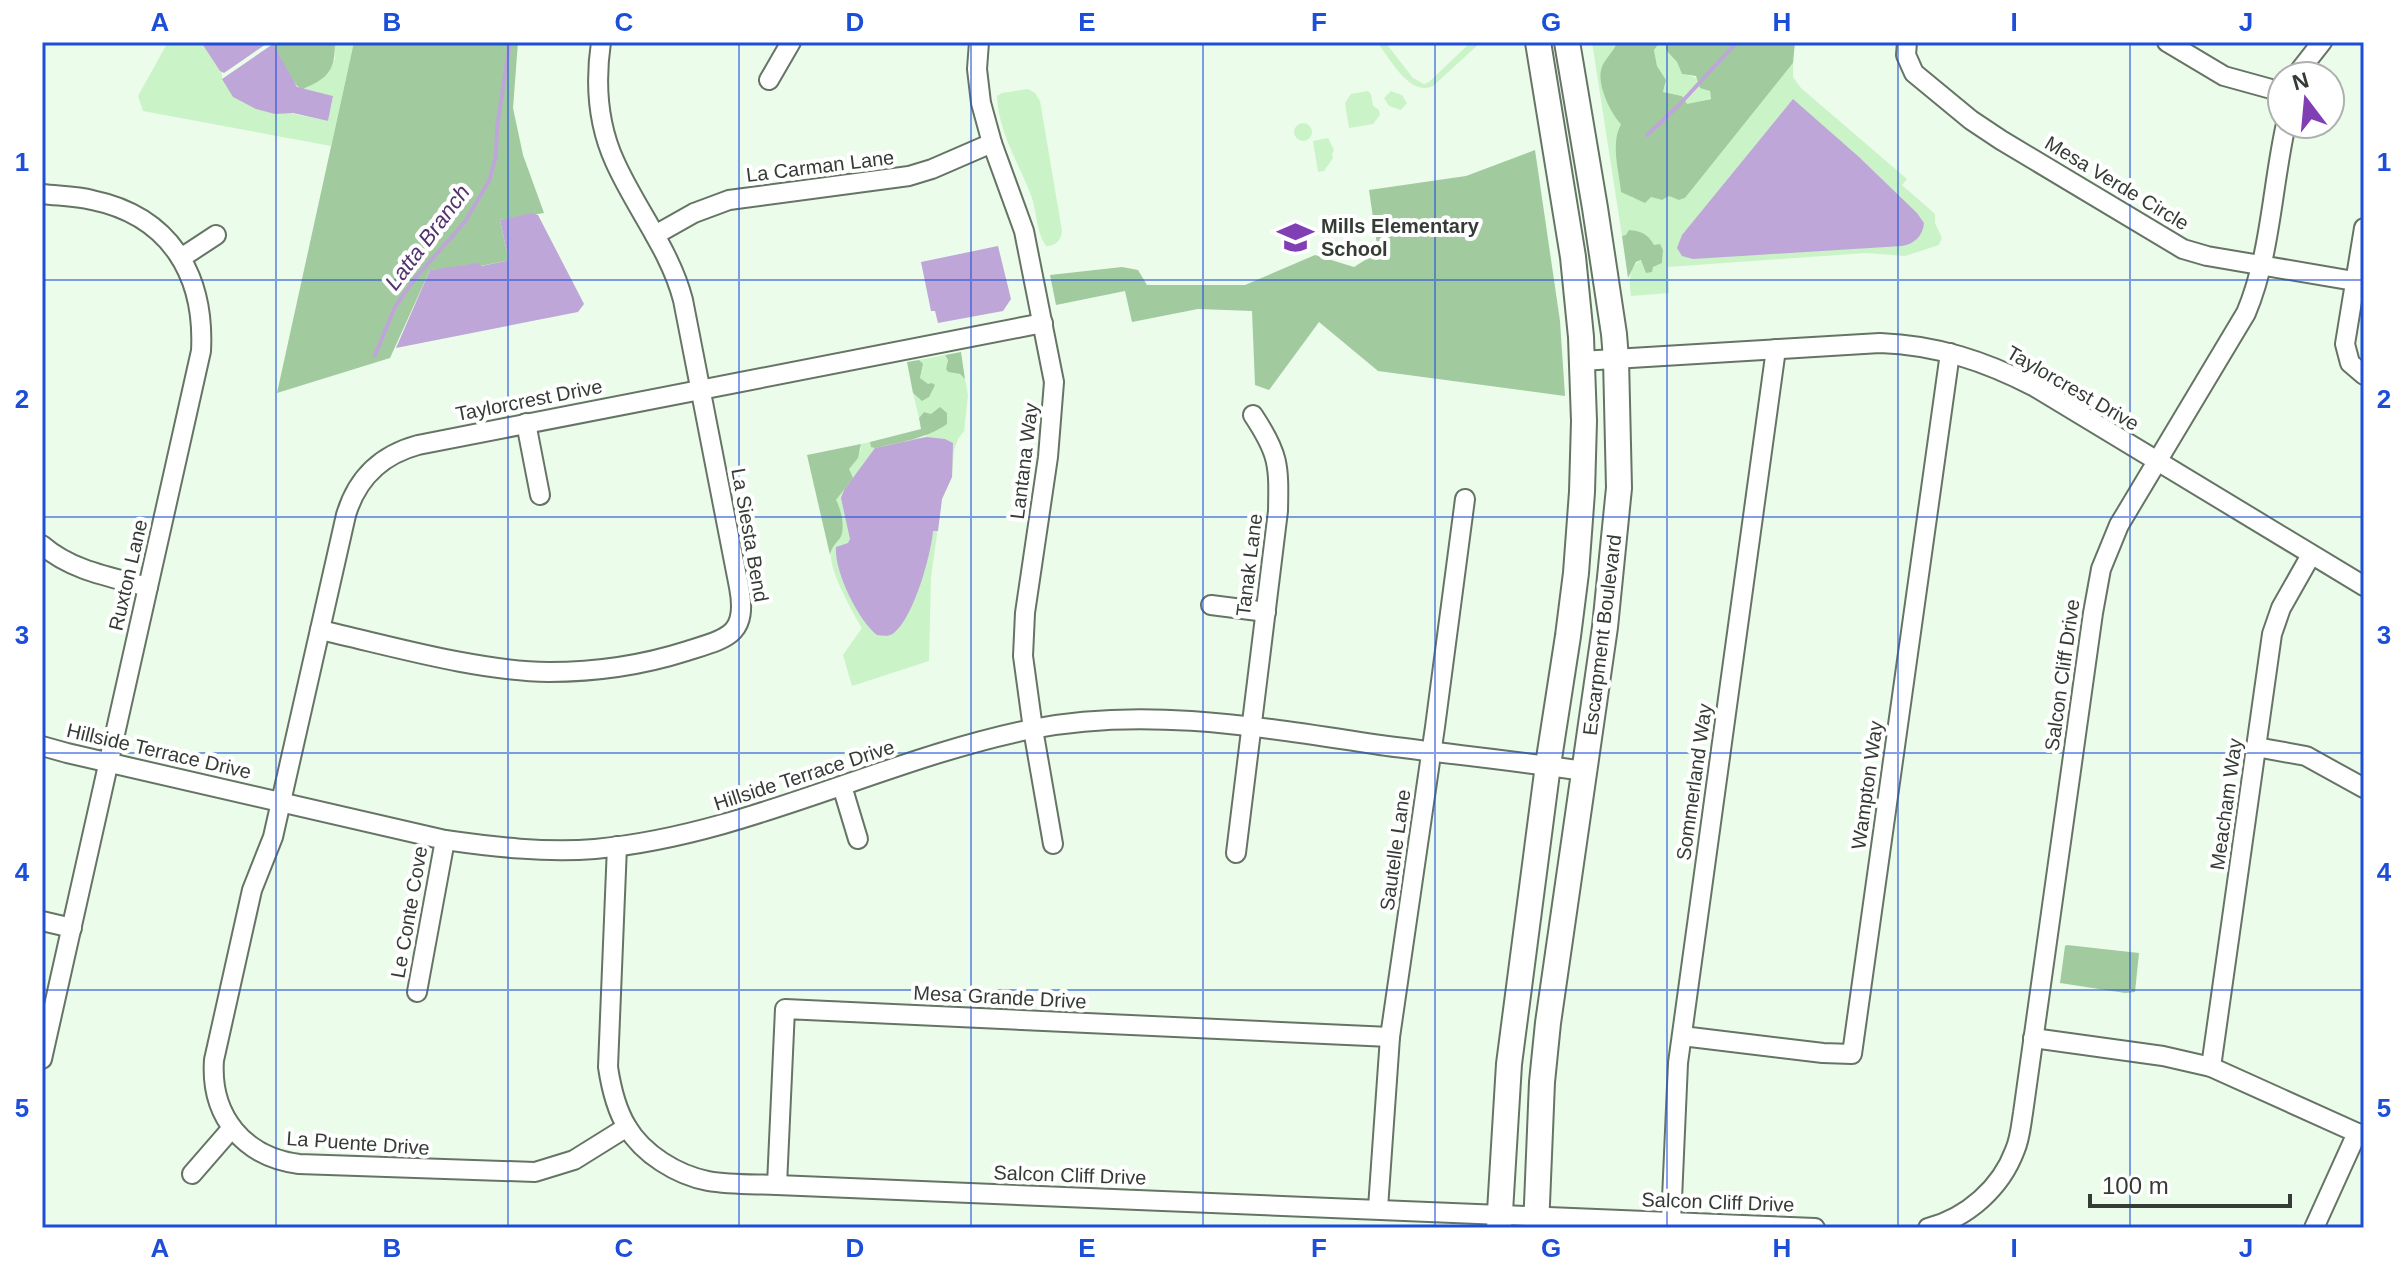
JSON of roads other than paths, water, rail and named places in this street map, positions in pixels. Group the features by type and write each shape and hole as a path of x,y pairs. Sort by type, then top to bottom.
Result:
{"main road":[{"name":"Escarpment Boulevard","path":"1499,1221 1509,1064 1576,573 1583,464 1581,361 1573,257 1538,42"},
{"name":"Escarpment Boulevard","path":"1536,1222 1542,1082 1548,1023 1613,570 1618,501 1616,359 1567,42"}],"street":[{"name":"La Siesta Bend","path":"320,630 478,664 548,672 594,670 647,662 731,635 741,621 741,598 679,287 672,267 620,172 604,131 598,79 601,42"},
{"path":"769,80 791,42"},
{"name":"Lantana Way","path":"979,42 978,85 981,103 1024,231 1054,397 1023,634 1025,678 1053,844"},
{"name":"Mesa Verde Circle","path":"1907,42 1906,55 1910,68 1943,99 2001,140 2183,249 2207,256 2354,281"},
{"path":"2167,42 2196,49 2224,76 2266,88"},
{"path":"2309,60 2322,42"},
{"name":"Salcon Cliff Drive","path":"1928,1228 1953,1220 1974,1206 1996,1183 2009,1163 2019,1136 2099,579 2119,525 2246,313 2261,266 2283,140"},
{"name":"La Carman Lane","path":"655,235 694,213 729,200 909,176 992,143"},
{"name":"Ruxton Lane","path":"42,194 89,199 128,212 152,227 181,258 190,273 200,311 201,351 42,1059"},
{"path":"2364,228 2345,344 2350,363 2364,375"},
{"path":"181,258 216,235"},
{"name":"Taylorcrest Drive","path":"281,803 349,504 370,470 390,455 408,447 526,423 1043,323"},
{"name":"Taylorcrest Drive","path":"1581,361 1880,343 1919,346 1950,353 2005,371 2364,586"},
{"name":"Sommerland Way","path":"1671,1222 1675,1110 1682,1036 1776,349"},
{"name":"Wampton Way","path":"1682,1036 1852,1054 1950,353"},
{"name":"Tanak Lane","path":"1236,853 1278,511 1274,451 1253,415"},
{"path":"526,423 540,495"},
{"name":"Sautelle Lane","path":"1378,1208 1390,1037 1465,499"},
{"path":"42,545 76,567 148,587"},
{"name":"Meacham Way","path":"2211,1067 2272,634 2281,608 2311,555"},
{"path":"1211,605 1266,612"},
{"name":"Hillside Terrace Drive","path":"42,746 445,840 501,847 568,850 667,838 727,824 952,750 1033,729 1097,721 1162,720 1251,726 1584,771"},
{"path":"2256,747 2306,756 2364,788"},
{"path":"842,786 858,839"},
{"name":"La Puente Drive","path":"281,803 271,845 252,890 214,1060 216,1096 232,1128 258,1152 288,1163 525,1173 554,1168 574,1160 627,1127"},
{"name":"Le Conte Cove","path":"417,992 445,840"},
{"name":"Salcon Cliff Drive","path":"617,846 608,1067 614,1093 627,1127 651,1153 683,1173 706,1181 1378,1208 1499,1221 1671,1222 1815,1228"},
{"path":"42,921 72,928"},
{"name":"Mesa Grande Drive","path":"777,1185 785,1009 1390,1037"},
{"path":"2033,1038 2163,1056 2211,1067 2360,1135 2314,1228"},
{"path":"192,1174 232,1128"}],"waterway":[{"name":"Latta Branch","path":"375,355 395,307 416,277 464,223 489,181 496,156 497,127 510,42"},
{"path":"1647,135 1737,42"}],"place":[{"name":"Mills Elementary School","path":"1295,238"}]}
